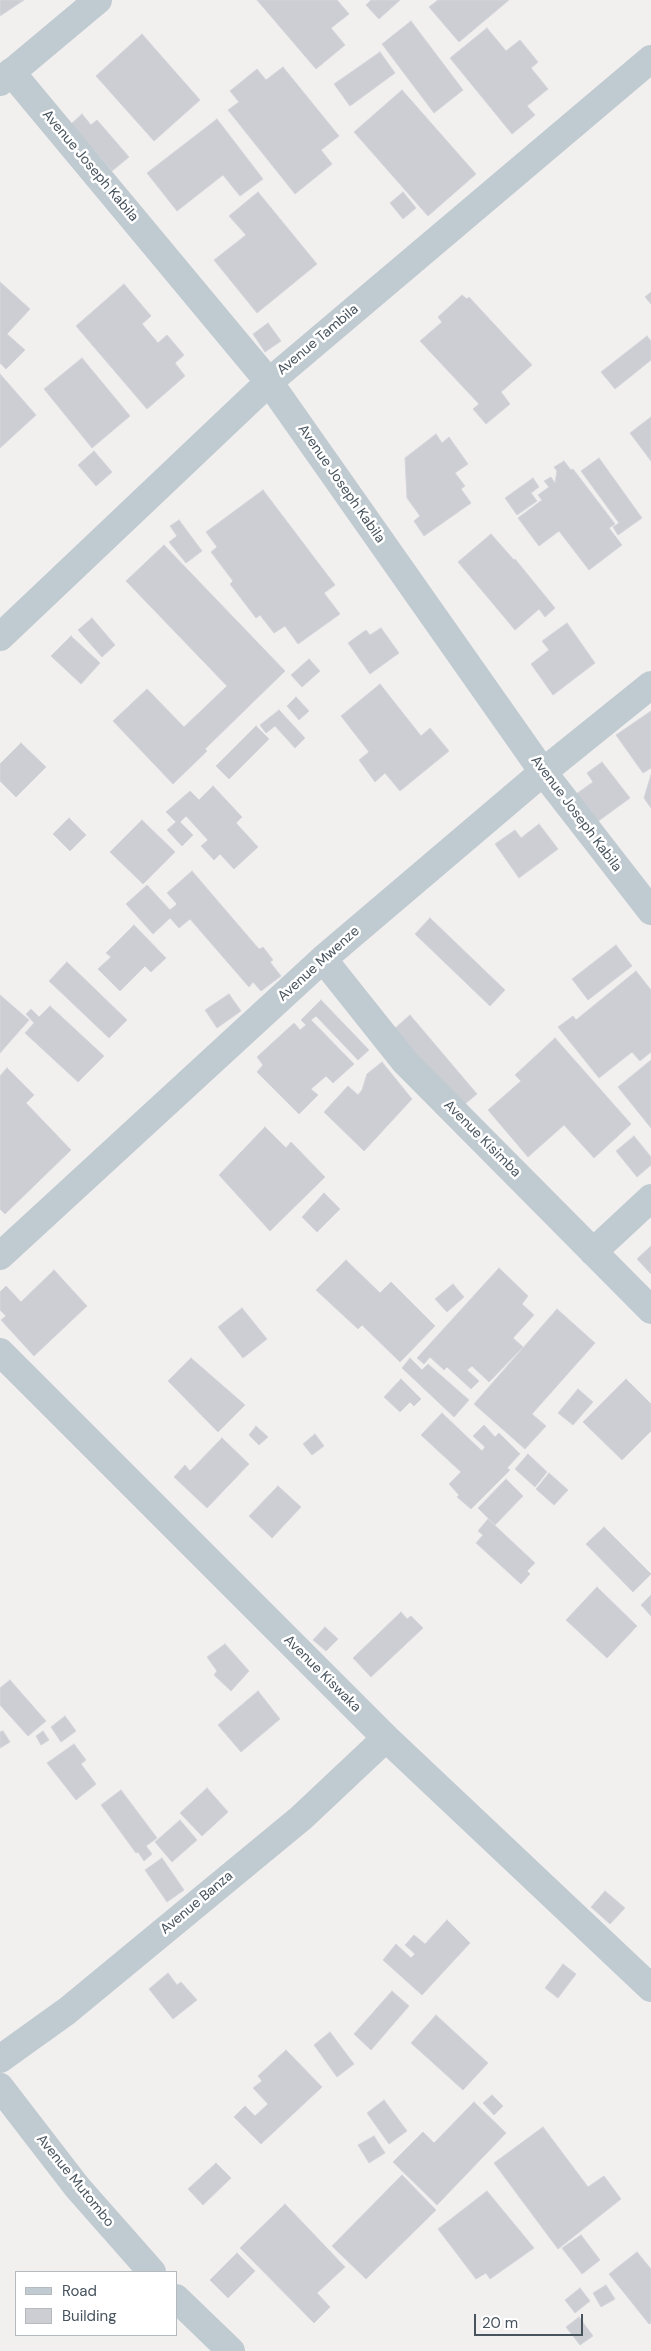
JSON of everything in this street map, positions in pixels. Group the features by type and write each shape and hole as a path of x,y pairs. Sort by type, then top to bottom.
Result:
{"street":[{"path":"6,77 98,0"},
{"name":"Avenue Tambila","path":"0,637 269,382 651,59"},
{"name":"Avenue Joseph Kabila","path":"6,77 269,382 543,772 651,911"},
{"name":"Avenue Mwenze","path":"0,1256 323,959 543,772 651,685"},
{"name":"Avenue Kisimba","path":"323,959 405,1062 651,1310"},
{"path":"593,1252 651,1198"},
{"name":"Avenue Kiswaka","path":"0,1352 386,1738 649,1983"},
{"name":"Avenue Banza","path":"0,2059 67,2011 301,1818 386,1738"},
{"name":"Avenue Mutombo","path":"0,2087 77,2187 151,2271"},
{"path":"178,2300 231,2351"}],"building":[{"path":"0,0 24,0 0,16"},
{"path":"257,0 337,0 349,14 331,28 345,45 316,69"},
{"path":"371,0 400,0 379,19 366,5"},
{"path":"438,0 509,0 459,42 429,7"},
{"path":"411,21 463,90 434,113 382,44"},
{"path":"487,28 506,51 520,40 538,62 531,68 548,89 527,106 535,115 512,134 450,58"},
{"path":"142,34 200,100 154,141 96,76"},
{"path":"380,52 395,73 350,106 334,84"},
{"path":"283,67 339,136 321,150 332,164 295,194 228,110 239,102 230,91 257,69 266,80"},
{"path":"402,90 476,174 428,216 354,132"},
{"path":"82,114 91,125 97,120 129,157 112,171 71,124"},
{"path":"217,119 263,179 240,196 223,175 177,211 147,173"},
{"path":"258,192 317,264 257,313 214,260 246,235 229,216"},
{"path":"403,192 416,208 403,219 390,203"},
{"path":"0,282 30,309 7,334 25,350 6,369 0,363"},
{"path":"124,284 151,316 142,324 158,343 167,335 184,355 175,363 185,376 147,409 76,326"},
{"path":"651,292 651,304 645,297"},
{"path":"462,295 467,299 469,297 532,365 501,392 510,404 486,424 473,409 479,404 420,341 442,322 438,317"},
{"path":"268,323 281,341 265,352 253,334"},
{"path":"647,336 651,341 651,360 615,389 601,372"},
{"path":"82,358 130,416 92,448 44,389"},
{"path":"0,374 36,415 0,448"},
{"path":"651,417 651,461 630,433"},
{"path":"436,434 442,443 449,437 468,464 455,473 465,486 461,489 471,503 424,536 414,521 420,516 407,498 405,458"},
{"path":"94,451 112,472 96,486 78,465"},
{"path":"599,458 642,518 618,535 613,527 619,523 581,471"},
{"path":"564,461 571,470 573,469 615,524 609,528 622,545 589,570 559,531 539,546 518,518 542,500 538,495 549,487 544,481 551,477 555,483 557,471 554,467"},
{"path":"533,478 539,487 531,493 537,501 517,515 505,498"},
{"path":"263,490 335,585 324,593 340,614 298,644 285,626 274,633 260,615 256,618 230,584 233,581 211,552 217,547 206,532"},
{"path":"179,520 202,551 186,563 169,542 177,536 170,526"},
{"path":"491,534 515,559 555,608 545,617 539,609 515,630 458,562"},
{"path":"164,545 285,671 205,749 207,751 173,784 113,721 147,689 184,727 227,686 126,581"},
{"path":"92,618 115,645 102,657 78,630"},
{"path":"567,623 595,663 553,695 531,664 549,650 542,641"},
{"path":"381,628 399,653 370,674 348,643 366,630 370,635"},
{"path":"71,636 100,663 81,684 51,656"},
{"path":"309,659 320,671 302,687 291,675"},
{"path":"380,684 421,736 430,728 449,751 400,791 385,773 375,782 359,760 369,752 341,716"},
{"path":"296,697 309,711 299,720 287,706"},
{"path":"279,710 305,738 295,748 275,726 266,733 260,725"},
{"path":"651,711 651,768 643,773 616,735"},
{"path":"256,726 269,739 229,779 216,766"},
{"path":"21,743 46,767 16,797 0,781 0,764"},
{"path":"602,762 630,798 593,825 572,797 593,782 587,773"},
{"path":"651,775 651,808 644,798"},
{"path":"213,786 242,817 236,823 258,847 234,869 220,854 214,860 201,846 208,840 186,816 180,822 193,835 182,846 167,830 176,822 166,812 190,791 199,800"},
{"path":"69,818 86,835 70,851 53,834"},
{"path":"142,820 175,852 143,884 110,852"},
{"path":"539,824 558,849 519,878 495,844 515,830 521,838"},
{"path":"192,871 258,948 263,947 273,960 270,962 281,976 261,991 253,982 249,987 190,919 179,928 170,918 153,934 126,904 147,885 170,910 177,904 167,893"},
{"path":"430,918 505,990 490,1006 415,934"},
{"path":"134,925 166,958 151,972 145,966 120,991 98,969 111,957 106,953"},
{"path":"616,945 632,966 588,1000 572,979"},
{"path":"67,962 127,1020 109,1038 49,981"},
{"path":"636,971 651,990 651,1052 640,1061 632,1052 599,1078 558,1027 573,1016 576,1020"},
{"path":"229,994 241,1011 217,1028 205,1010"},
{"path":"0,995 29,1020 0,1053"},
{"path":"321,1000 369,1050 358,1060 316,1016 311,1020 354,1064 333,1083 326,1076 311,1089 318,1095 299,1114 257,1072 263,1065 257,1057 294,1023 300,1030 306,1025 301,1020"},
{"path":"50,1006 104,1056 78,1082 25,1033 34,1023 26,1014 31,1009 39,1017"},
{"path":"410,1015 477,1094 460,1108 393,1030"},
{"path":"555,1038 631,1124 594,1158 564,1125 528,1157 488,1110 521,1081 515,1075"},
{"path":"651,1060 651,1128 618,1087"},
{"path":"382,1062 412,1099 364,1151 324,1112 348,1086 358,1095 362,1090 367,1074"},
{"path":"7,1068 34,1095 26,1103 71,1150 5,1214 0,1209 0,1076"},
{"path":"265,1127 286,1148 291,1142 325,1177 270,1231 219,1175"},
{"path":"634,1136 651,1157 651,1165 637,1177 616,1151"},
{"path":"324,1193 340,1209 317,1232 302,1217"},
{"path":"651,1246 651,1274 637,1259"},
{"path":"346,1260 380,1293 391,1282 435,1326 400,1362 362,1325 358,1329 316,1290"},
{"path":"499,1268 528,1296 522,1304 534,1315 513,1338 523,1347 489,1382 472,1366 467,1370 479,1381 471,1389 447,1367 444,1370 430,1357 424,1364 417,1358"},
{"path":"54,1270 87,1306 34,1356 1,1320 6,1316 0,1310 0,1292 6,1286 21,1302"},
{"path":"453,1284 464,1297 447,1312 435,1299"},
{"path":"242,1308 267,1339 243,1358 218,1327"},
{"path":"557,1309 595,1343 532,1414 546,1426 525,1449 474,1404"},
{"path":"191,1358 245,1405 218,1432 168,1381"},
{"path":"410,1358 422,1370 428,1364 469,1400 454,1417 402,1368"},
{"path":"401,1379 421,1399 414,1406 410,1402 400,1412 384,1397"},
{"path":"626,1379 651,1404 651,1431 622,1460 583,1422"},
{"path":"578,1389 593,1402 573,1425 558,1413"},
{"path":"442,1413 482,1451 485,1447 473,1436 484,1425 495,1437 499,1433 520,1454 507,1468 510,1470 471,1509 457,1497 459,1495 449,1484 461,1472 421,1435"},
{"path":"256,1426 268,1437 259,1445 249,1435"},
{"path":"315,1434 324,1446 312,1455 303,1444"},
{"path":"222,1438 249,1464 207,1508 174,1477 185,1465 190,1471"},
{"path":"528,1454 547,1472 535,1487 515,1469"},
{"path":"549,1473 568,1490 554,1505 536,1489"},
{"path":"506,1479 523,1496 495,1525 478,1508"},
{"path":"278,1486 301,1507 272,1538 249,1516"},
{"path":"488,1519 535,1563 527,1571 530,1574 521,1584 476,1543 483,1535 478,1531"},
{"path":"604,1527 651,1574 633,1592 586,1544"},
{"path":"597,1587 637,1626 607,1658 566,1620"},
{"path":"651,1595 651,1616 641,1605"},
{"path":"401,1612 407,1619 411,1616 423,1628 371,1677 353,1658"},
{"path":"325,1627 338,1639 326,1651 313,1640"},
{"path":"225,1644 249,1671 231,1691 214,1675 217,1671 207,1657"},
{"path":"10,1680 46,1721 28,1736 0,1705 0,1688"},
{"path":"258,1691 280,1719 241,1752 218,1725"},
{"path":"65,1716 76,1731 61,1742 51,1727"},
{"path":"3,1731 10,1742 0,1748 0,1732"},
{"path":"43,1731 49,1740 41,1745 36,1736"},
{"path":"74,1744 86,1760 81,1764 96,1784 76,1800 47,1763"},
{"path":"207,1788 228,1812 202,1836 180,1813"},
{"path":"121,1790 157,1838 146,1846 152,1854 144,1861 101,1805"},
{"path":"180,1820 197,1840 172,1862 155,1842"},
{"path":"162,1858 184,1890 167,1902 145,1870"},
{"path":"605,1891 625,1908 610,1924 591,1907"},
{"path":"447,1920 470,1943 422,1995 383,1960 396,1944 411,1958 415,1954 405,1945 414,1935 425,1944"},
{"path":"563,1964 576,1974 558,1998 545,1988"},
{"path":"168,1973 177,1985 181,1982 197,2000 173,2019 149,1989"},
{"path":"392,1991 409,2006 371,2050 354,2034"},
{"path":"436,2015 488,2063 463,2090 411,2043"},
{"path":"330,2032 354,2064 337,2077 314,2045"},
{"path":"286,2050 322,2087 261,2144 234,2117 245,2106 255,2116 268,2104 253,2088 262,2081 258,2076"},
{"path":"492,2095 503,2106 494,2115 483,2103"},
{"path":"384,2100 407,2131 389,2144 367,2113"},
{"path":"474,2102 506,2133 437,2205 393,2162 423,2132 434,2143"},
{"path":"543,2127 588,2187 604,2176 621,2199 558,2249 494,2163"},
{"path":"374,2136 385,2153 369,2163 358,2145"},
{"path":"216,2163 231,2178 203,2205 188,2189"},
{"path":"402,2175 436,2210 366,2279 332,2246"},
{"path":"487,2191 534,2248 490,2279 486,2273 476,2279 438,2229"},
{"path":"285,2204 345,2267 317,2293 330,2307 314,2323 240,2248"},
{"path":"581,2235 600,2260 582,2274 562,2248"},
{"path":"637,2252 651,2269 651,2323 649,2324 609,2274"},
{"path":"237,2253 255,2271 228,2298 210,2280"},
{"path":"606,2285 615,2299 601,2307 593,2293"},
{"path":"580,2288 590,2301 575,2313 565,2300"},
{"path":"579,2317 593,2336 580,2345 566,2327"}]}
